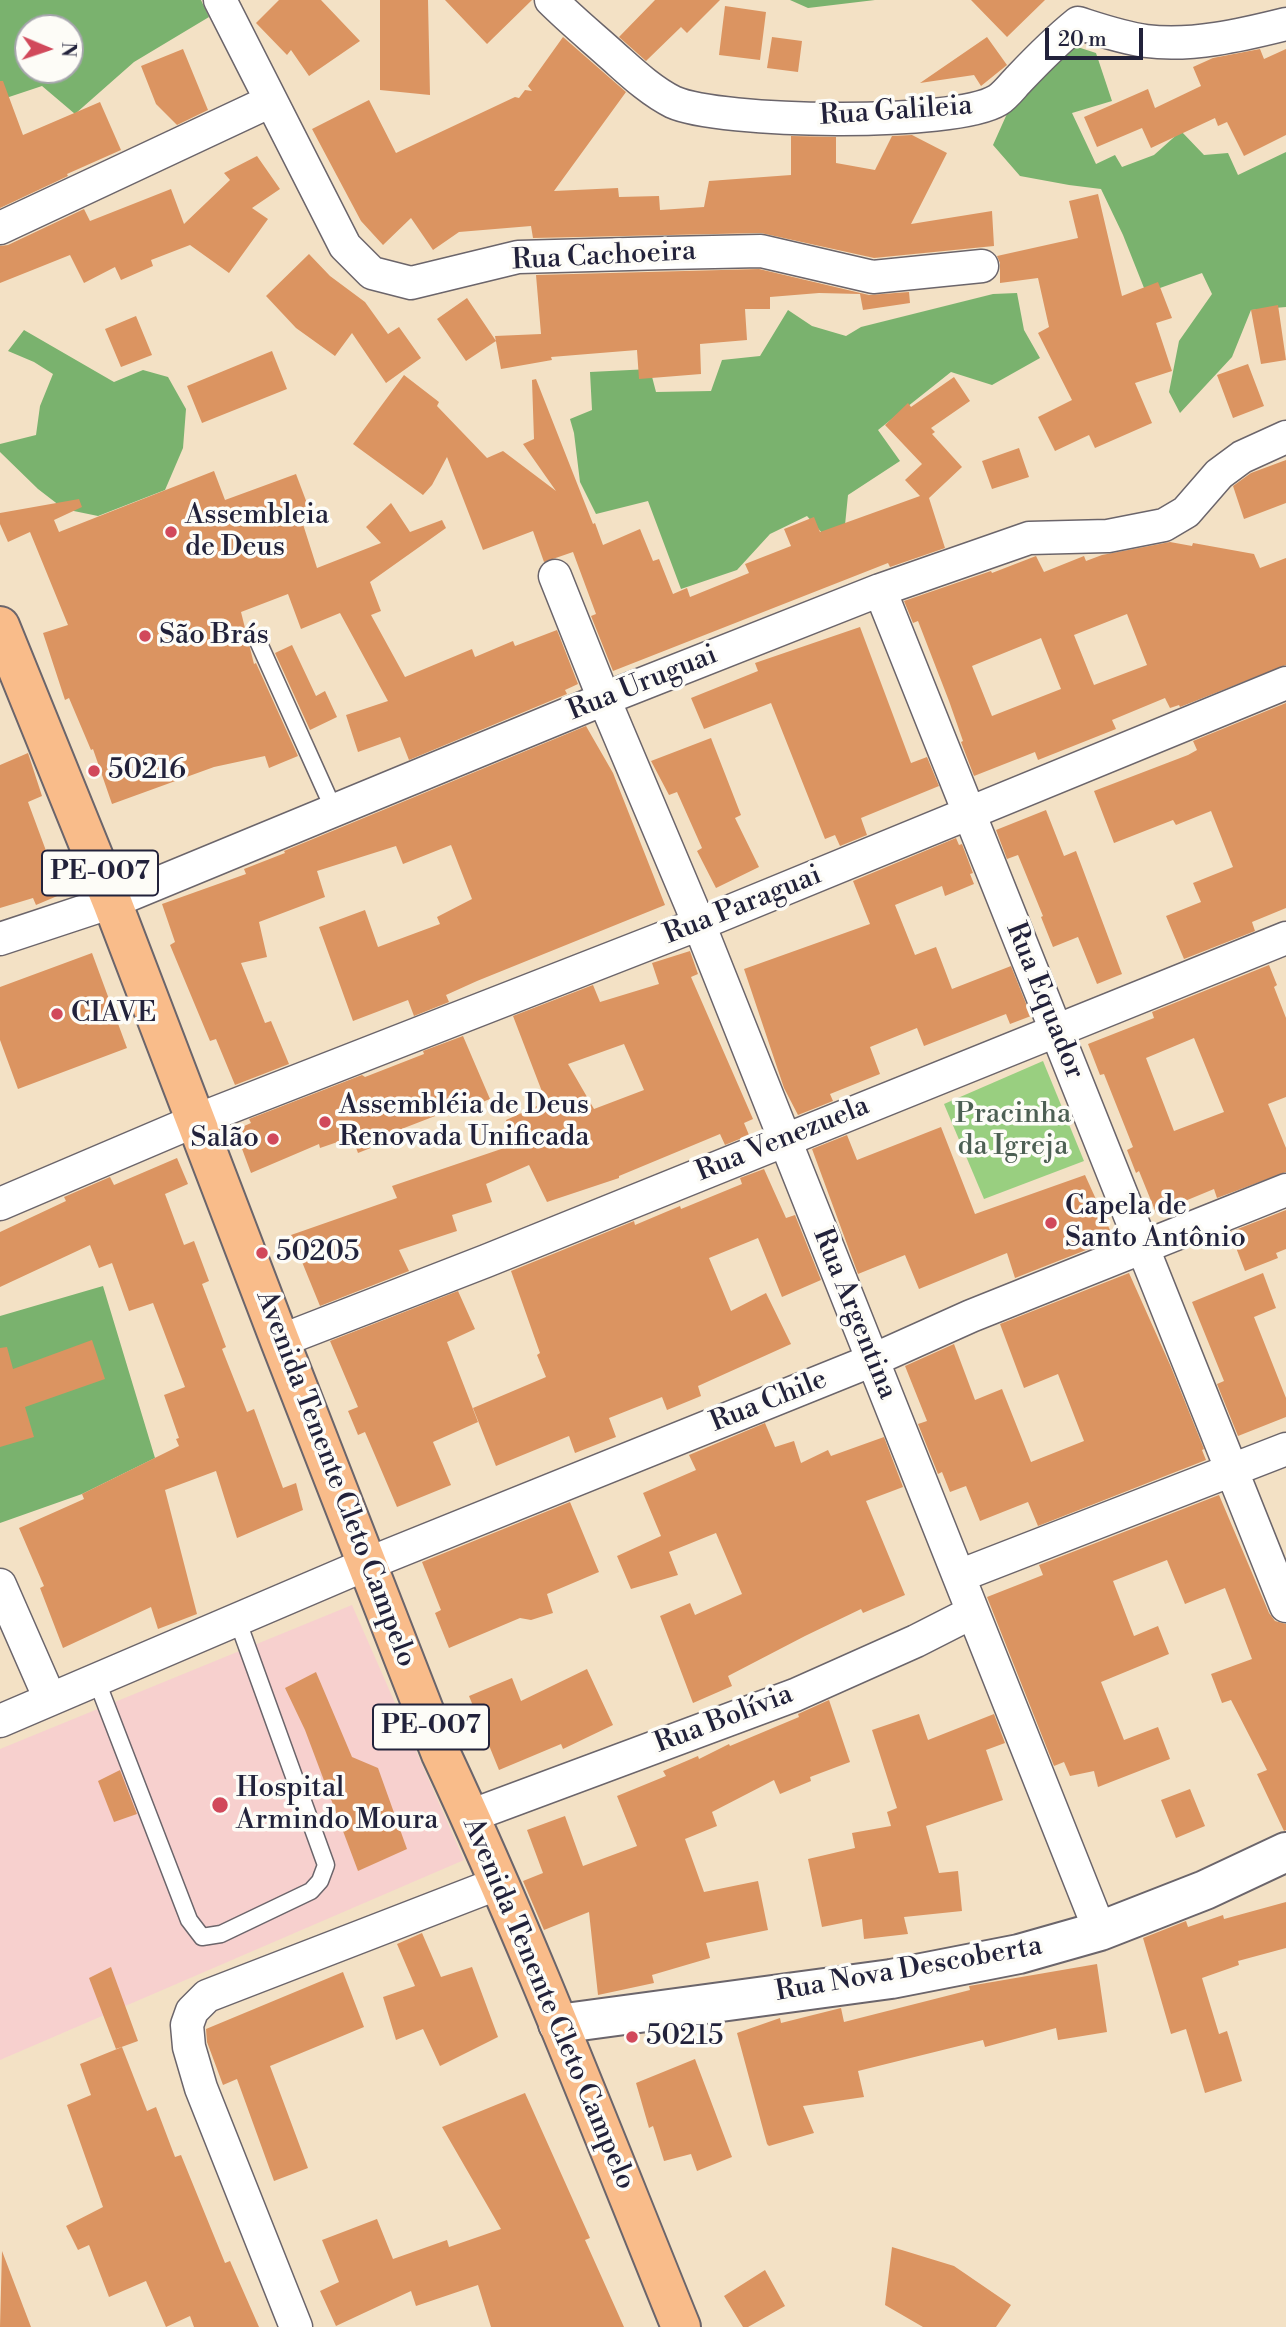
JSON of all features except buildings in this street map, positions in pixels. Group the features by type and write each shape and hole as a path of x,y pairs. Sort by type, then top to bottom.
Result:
{"main road":[{"name":"Avenida Tenente Cleto Campelo","path":"0,626 112,902 441,1754 499,1883 681,2327"}],"street":[{"name":"Rua Cachoeira","path":"220,0 345,246 372,273 411,283 518,257 761,251 873,277 982,266"},
{"name":"Rua Galileia","path":"551,0 643,83 690,109 842,120 948,114 982,107 999,100 1086,11 1126,38 1168,42 1195,41 1286,24"},
{"path":"0,228 271,101"},
{"name":"Rua Uruguai","path":"0,939 112,902 604,699 880,590 1029,538 1108,536 1164,525 1186,512 1219,474 1242,457 1286,437"},
{"name":"Rua Argentina","path":"555,576 699,924 1100,1931"},
{"name":"Rua Equador","path":"880,590 1286,1606"},
{"name":"Rua Paraguai","path":"0,1204 197,1120 699,924 1286,682"},
{"name":"Rua Venezuela","path":"280,1341 486,1261 1286,938"},
{"name":"Rua Chile","path":"0,1721 367,1564 1286,1190"},
{"path":"959,1576 1286,1449"},
{"path":"0,1585 50,1699"},
{"name":"Rua Bolívia","path":"470,1816 794,1695 916,1641 973,1612"},
{"name":"Rua Nova Descoberta","path":"558,2024 891,1979 1019,1954 1100,1931 1205,1890 1286,1852"},
{"path":"296,2327 201,2088 187,2035 192,2011 207,1996 499,1883"}],"lane":[{"path":"257,639 334,810"},
{"path":"96,1679 189,1920 202,1937 221,1934 311,1891 320,1881 326,1865 237,1619"}],"shaded area":[{"name":"Hospital Armindo Moura","path":"352,1605 464,1860 0,2060 0,1749"}],"green space":[{"path":"0,0 201,0 209,17 134,62 75,114 42,86 0,100"},
{"path":"790,0 875,0 808,8"},
{"path":"1065,43 1096,53 1112,101 1072,113 1096,164 1115,155 1122,167 1154,155 1181,131 1204,155 1228,153 1238,175 1286,152 1286,307 1251,310 1232,357 1180,413 1169,392 1179,341 1212,294 1202,273 1146,293 1101,189 1020,176 993,145 1010,107"},
{"path":"1017,293 1024,330 1040,358 992,385 951,372 878,430 900,461 848,495 845,525 823,534 807,516 770,534 737,570 681,589 648,501 596,514 580,482 570,419 592,410 590,372 650,369 656,392 711,391 722,360 760,356 788,310 812,326 846,336 861,327 993,294"},
{"path":"24,330 114,382 143,370 168,377 186,409 183,448 165,490 98,516 64,509 38,489 0,452 0,444 36,435 40,406 53,374 8,351"},
{"name":"Pracinha da Igreja","path":"1043,1061 1084,1161 984,1199 944,1104"},
{"path":"103,1286 155,1458 82,1494 0,1523 0,1316"}],"place":[{"name":"Assembleia de Deus","path":"171,532"},
{"name":"São Brás","path":"145,636"},
{"name":"50216","path":"94,771"},
{"name":"CIAVE","path":"57,1014"},
{"name":"Assembléia de Deus Renovada Unificada","path":"325,1122"},
{"name":"Salão","path":"273,1139"},
{"name":"Capela de Santo Antônio","path":"1051,1223"},
{"name":"50205","path":"262,1253"},
{"name":"Hospital Armindo Moura","path":"220,1805"},
{"name":"50215","path":"632,2037"}]}
